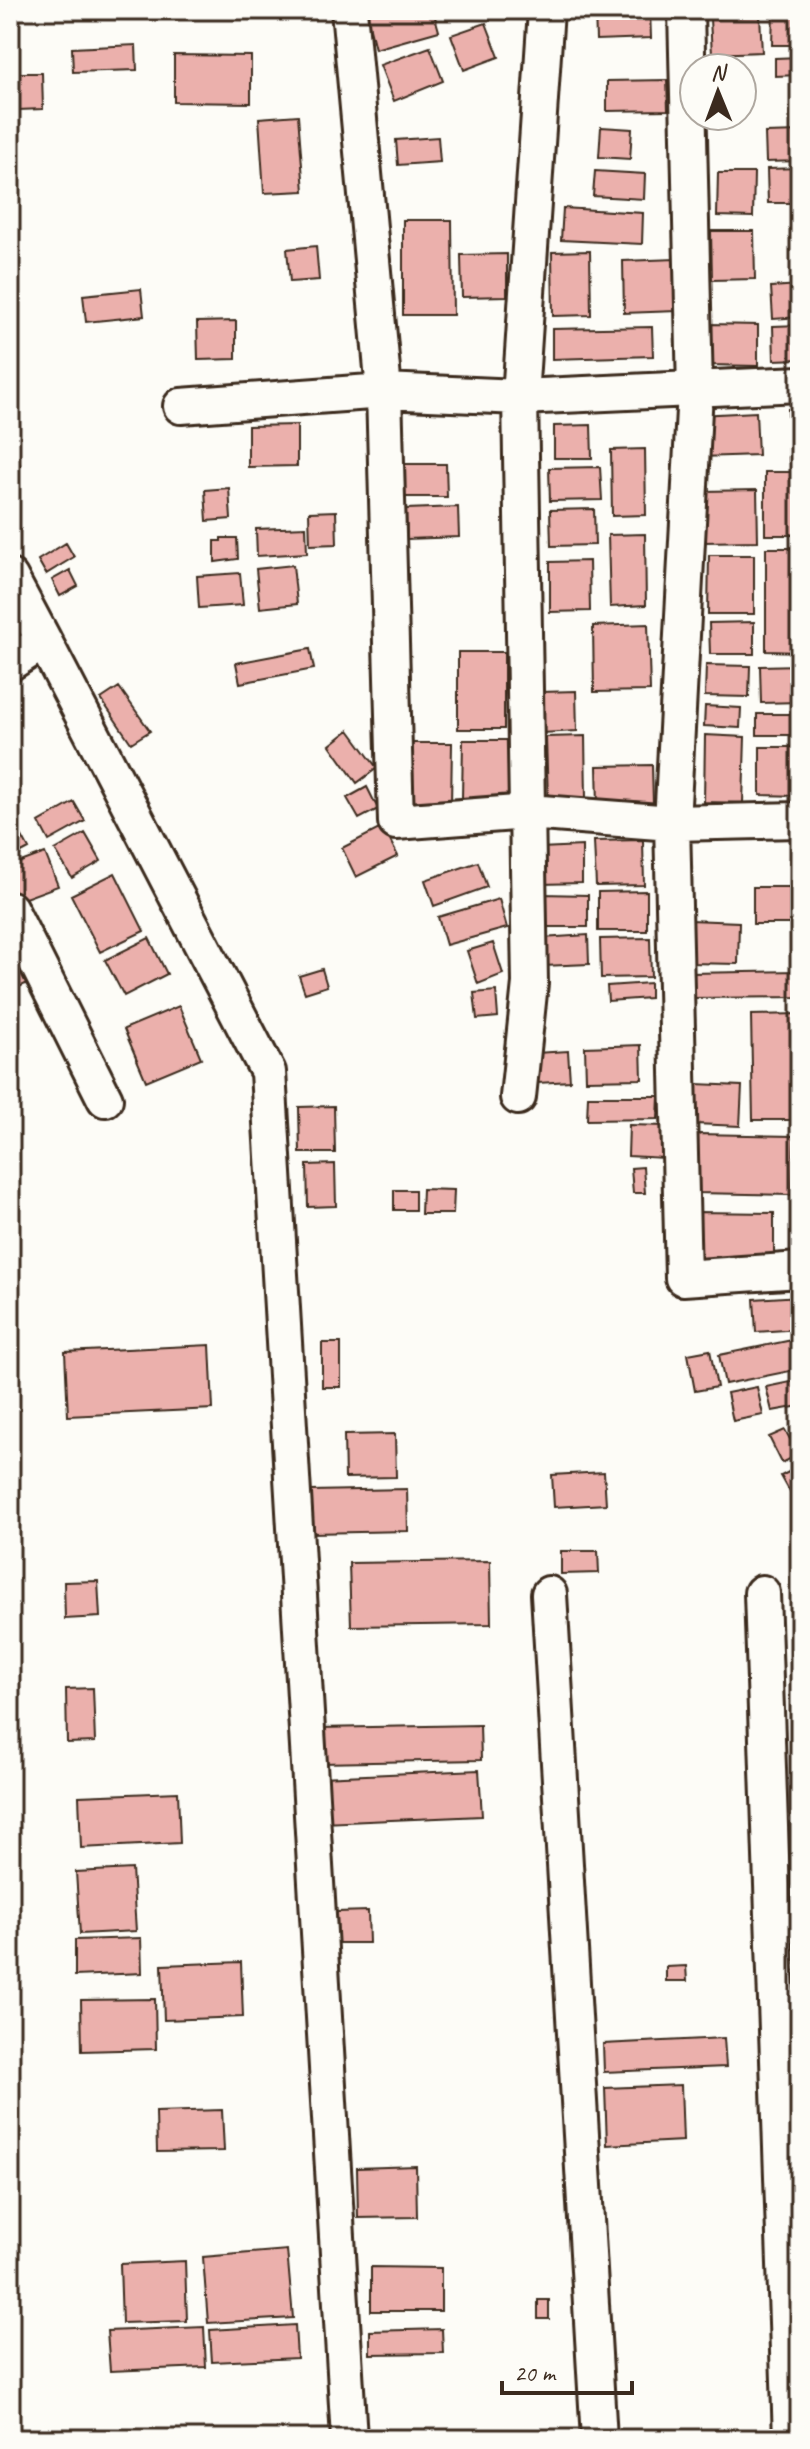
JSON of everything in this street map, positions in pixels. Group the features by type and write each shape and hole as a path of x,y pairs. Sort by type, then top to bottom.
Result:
{"street":[{"path":"349,10 384,391 396,822 528,812 672,823 800,820"},
{"path":"518,1097 530,983 520,397 546,10"},
{"path":"686,10 695,391 672,823 683,1278 800,1270"},
{"path":"181,406 384,391 520,397 800,384"},
{"path":"10,577 268,1072 349,2439"},
{"path":"10,663 44,641"},
{"path":"10,909 105,1099"},
{"path":"762,1593 791,2439"},
{"path":"549,1594 599,2439"}],"building":[{"path":"433,10 439,31 375,49 366,12"},
{"path":"595,10 650,10 651,38 596,40"},
{"path":"773,10 800,10 800,45 772,45"},
{"path":"760,16 762,52 712,52 710,19"},
{"path":"486,23 499,57 464,70 451,35"},
{"path":"136,45 137,70 73,72 72,48"},
{"path":"430,47 443,81 394,101 380,65"},
{"path":"174,55 251,56 251,103 174,102"},
{"path":"800,57 800,75 775,76 775,58"},
{"path":"17,73 42,73 43,109 18,110"},
{"path":"667,80 668,110 607,111 607,81"},
{"path":"298,115 304,191 264,193 259,118"},
{"path":"601,127 632,129 630,159 599,157"},
{"path":"800,132 800,161 766,162 765,133"},
{"path":"438,137 440,162 398,165 396,140"},
{"path":"800,168 800,203 768,203 767,169"},
{"path":"595,171 645,174 644,199 593,196"},
{"path":"718,173 754,173 753,217 717,216"},
{"path":"563,208 643,213 642,244 561,240"},
{"path":"403,220 452,220 453,315 403,315"},
{"path":"711,231 754,231 755,279 712,280"},
{"path":"316,246 319,280 290,282 287,249"},
{"path":"590,251 591,315 553,316 552,252"},
{"path":"507,254 507,296 462,297 461,255"},
{"path":"676,259 677,311 624,313 623,261"},
{"path":"800,285 800,317 773,319 771,287"},
{"path":"141,289 144,316 86,322 83,295"},
{"path":"236,321 236,359 198,360 197,322"},
{"path":"709,324 758,325 758,366 709,365"},
{"path":"800,325 800,359 774,360 773,326"},
{"path":"652,327 653,356 552,359 552,329"},
{"path":"788,409 800,409 800,462 789,462"},
{"path":"756,412 758,455 701,457 698,415"},
{"path":"297,425 297,466 248,467 248,426"},
{"path":"591,425 592,458 554,458 554,426"},
{"path":"10,445 20,465 10,469"},
{"path":"645,449 646,515 612,516 611,450"},
{"path":"404,464 446,464 447,497 404,497"},
{"path":"600,467 602,500 550,501 549,468"},
{"path":"765,472 800,472 800,535 765,535"},
{"path":"229,488 231,519 207,521 205,490"},
{"path":"757,490 758,541 704,542 703,491"},
{"path":"458,507 459,537 407,539 406,509"},
{"path":"594,509 595,545 551,546 550,510"},
{"path":"336,511 337,544 310,545 309,512"},
{"path":"306,527 307,553 257,556 256,529"},
{"path":"645,534 646,605 610,607 608,535"},
{"path":"221,538 237,538 238,559 215,562 215,541 221,541"},
{"path":"66,543 74,557 46,574 38,560"},
{"path":"766,548 800,548 800,652 766,651"},
{"path":"709,555 754,555 754,614 708,614"},
{"path":"589,561 590,611 550,612 550,562"},
{"path":"293,565 297,604 260,608 256,569"},
{"path":"70,570 78,586 60,596 52,580"},
{"path":"240,573 243,605 199,608 197,576"},
{"path":"754,622 754,654 710,654 709,623"},
{"path":"648,624 650,691 594,692 593,626"},
{"path":"310,649 314,669 240,683 236,663"},
{"path":"458,652 504,652 504,729 458,729"},
{"path":"706,665 750,666 749,697 705,696"},
{"path":"800,665 800,702 761,703 760,666"},
{"path":"119,687 150,731 131,743 101,699"},
{"path":"576,691 577,731 542,733 541,692"},
{"path":"705,706 741,708 740,728 704,726"},
{"path":"757,714 799,714 798,735 757,735"},
{"path":"349,730 377,768 357,783 330,745"},
{"path":"705,735 745,737 743,803 704,802"},
{"path":"585,736 586,798 548,800 546,737"},
{"path":"463,740 509,740 510,799 462,799"},
{"path":"410,743 452,743 451,806 409,806"},
{"path":"760,747 800,747 800,796 760,795"},
{"path":"652,765 653,804 598,805 597,766"},
{"path":"367,787 378,809 359,819 347,798"},
{"path":"74,802 85,821 49,841 39,822"},
{"path":"17,827 29,849 10,859 10,831"},
{"path":"383,827 398,856 356,877 342,848"},
{"path":"85,833 101,861 72,878 55,850"},
{"path":"643,840 644,885 596,886 594,841"},
{"path":"582,846 582,883 541,884 540,848"},
{"path":"45,853 58,886 17,901 10,883 10,866"},
{"path":"478,862 487,887 434,906 425,880"},
{"path":"115,873 144,931 100,952 71,895"},
{"path":"753,887 800,887 800,924 753,924"},
{"path":"647,891 647,931 598,931 598,892"},
{"path":"542,894 588,895 588,927 542,927"},
{"path":"499,899 507,928 446,945 438,917"},
{"path":"690,920 739,922 738,964 689,963"},
{"path":"588,935 589,964 543,966 542,938"},
{"path":"149,938 167,974 124,996 105,960"},
{"path":"650,938 651,977 601,978 600,939"},
{"path":"493,943 503,974 478,984 467,951"},
{"path":"19,961 28,983 10,991 10,965"},
{"path":"322,969 327,986 305,993 299,976"},
{"path":"800,971 800,997 690,998 690,973"},
{"path":"650,983 650,998 608,1001 607,986"},
{"path":"496,991 498,1017 477,1019 474,993"},
{"path":"179,1006 201,1058 146,1081 124,1029"},
{"path":"800,1014 800,1120 753,1120 751,1015"},
{"path":"641,1045 642,1079 586,1080 585,1047"},
{"path":"568,1051 570,1081 538,1083 536,1053"},
{"path":"696,1084 742,1086 740,1126 695,1124"},
{"path":"588,1096 659,1096 658,1119 587,1120"},
{"path":"334,1106 335,1153 300,1153 299,1107"},
{"path":"629,1125 666,1126 665,1158 628,1156"},
{"path":"698,1134 794,1136 792,1195 696,1193"},
{"path":"335,1164 336,1206 308,1207 307,1165"},
{"path":"643,1167 645,1193 633,1193 631,1168"},
{"path":"422,1189 454,1190 453,1214 421,1214"},
{"path":"394,1190 415,1190 415,1210 394,1210"},
{"path":"696,1212 774,1213 774,1261 696,1260"},
{"path":"800,1296 800,1329 756,1332 754,1299"},
{"path":"797,1339 800,1369 725,1384 719,1355"},
{"path":"322,1343 341,1343 341,1387 322,1387"},
{"path":"210,1345 213,1409 68,1416 65,1352"},
{"path":"710,1350 717,1387 695,1391 688,1354"},
{"path":"800,1380 800,1406 772,1411 766,1387"},
{"path":"757,1387 763,1415 733,1421 727,1393"},
{"path":"785,1430 790,1439 800,1434 800,1454 782,1463 769,1437"},
{"path":"395,1434 396,1477 345,1478 344,1435"},
{"path":"800,1466 800,1510 781,1476"},
{"path":"604,1472 606,1504 554,1507 552,1475"},
{"path":"407,1489 408,1531 312,1533 311,1491"},
{"path":"561,1551 598,1551 599,1573 561,1574"},
{"path":"490,1561 491,1624 351,1626 349,1563"},
{"path":"98,1581 100,1617 65,1619 64,1582"},
{"path":"93,1688 95,1742 67,1743 66,1689"},
{"path":"480,1725 481,1760 319,1763 318,1728"},
{"path":"479,1770 482,1816 323,1823 321,1777"},
{"path":"178,1792 180,1843 81,1848 79,1796"},
{"path":"132,1869 136,1931 80,1934 76,1872"},
{"path":"368,1911 369,1943 338,1943 337,1912"},
{"path":"141,1938 142,1973 75,1976 75,1940"},
{"path":"241,1962 243,2017 164,2020 162,1965"},
{"path":"686,1966 687,1981 666,1981 666,1967"},
{"path":"155,1999 156,2049 82,2051 81,2000"},
{"path":"724,2038 726,2067 604,2072 603,2044"},
{"path":"681,2085 683,2141 607,2145 605,2088"},
{"path":"222,2110 224,2151 157,2152 156,2112"},
{"path":"416,2166 417,2217 358,2218 357,2168"},
{"path":"287,2250 293,2318 208,2323 203,2257"},
{"path":"185,2261 187,2321 122,2323 120,2264"},
{"path":"371,2267 441,2268 441,2311 371,2311"},
{"path":"538,2300 549,2300 549,2319 538,2319"},
{"path":"295,2325 297,2358 212,2362 210,2330"},
{"path":"204,2327 206,2367 110,2371 107,2331"},
{"path":"442,2329 443,2353 370,2354 370,2331"}]}
